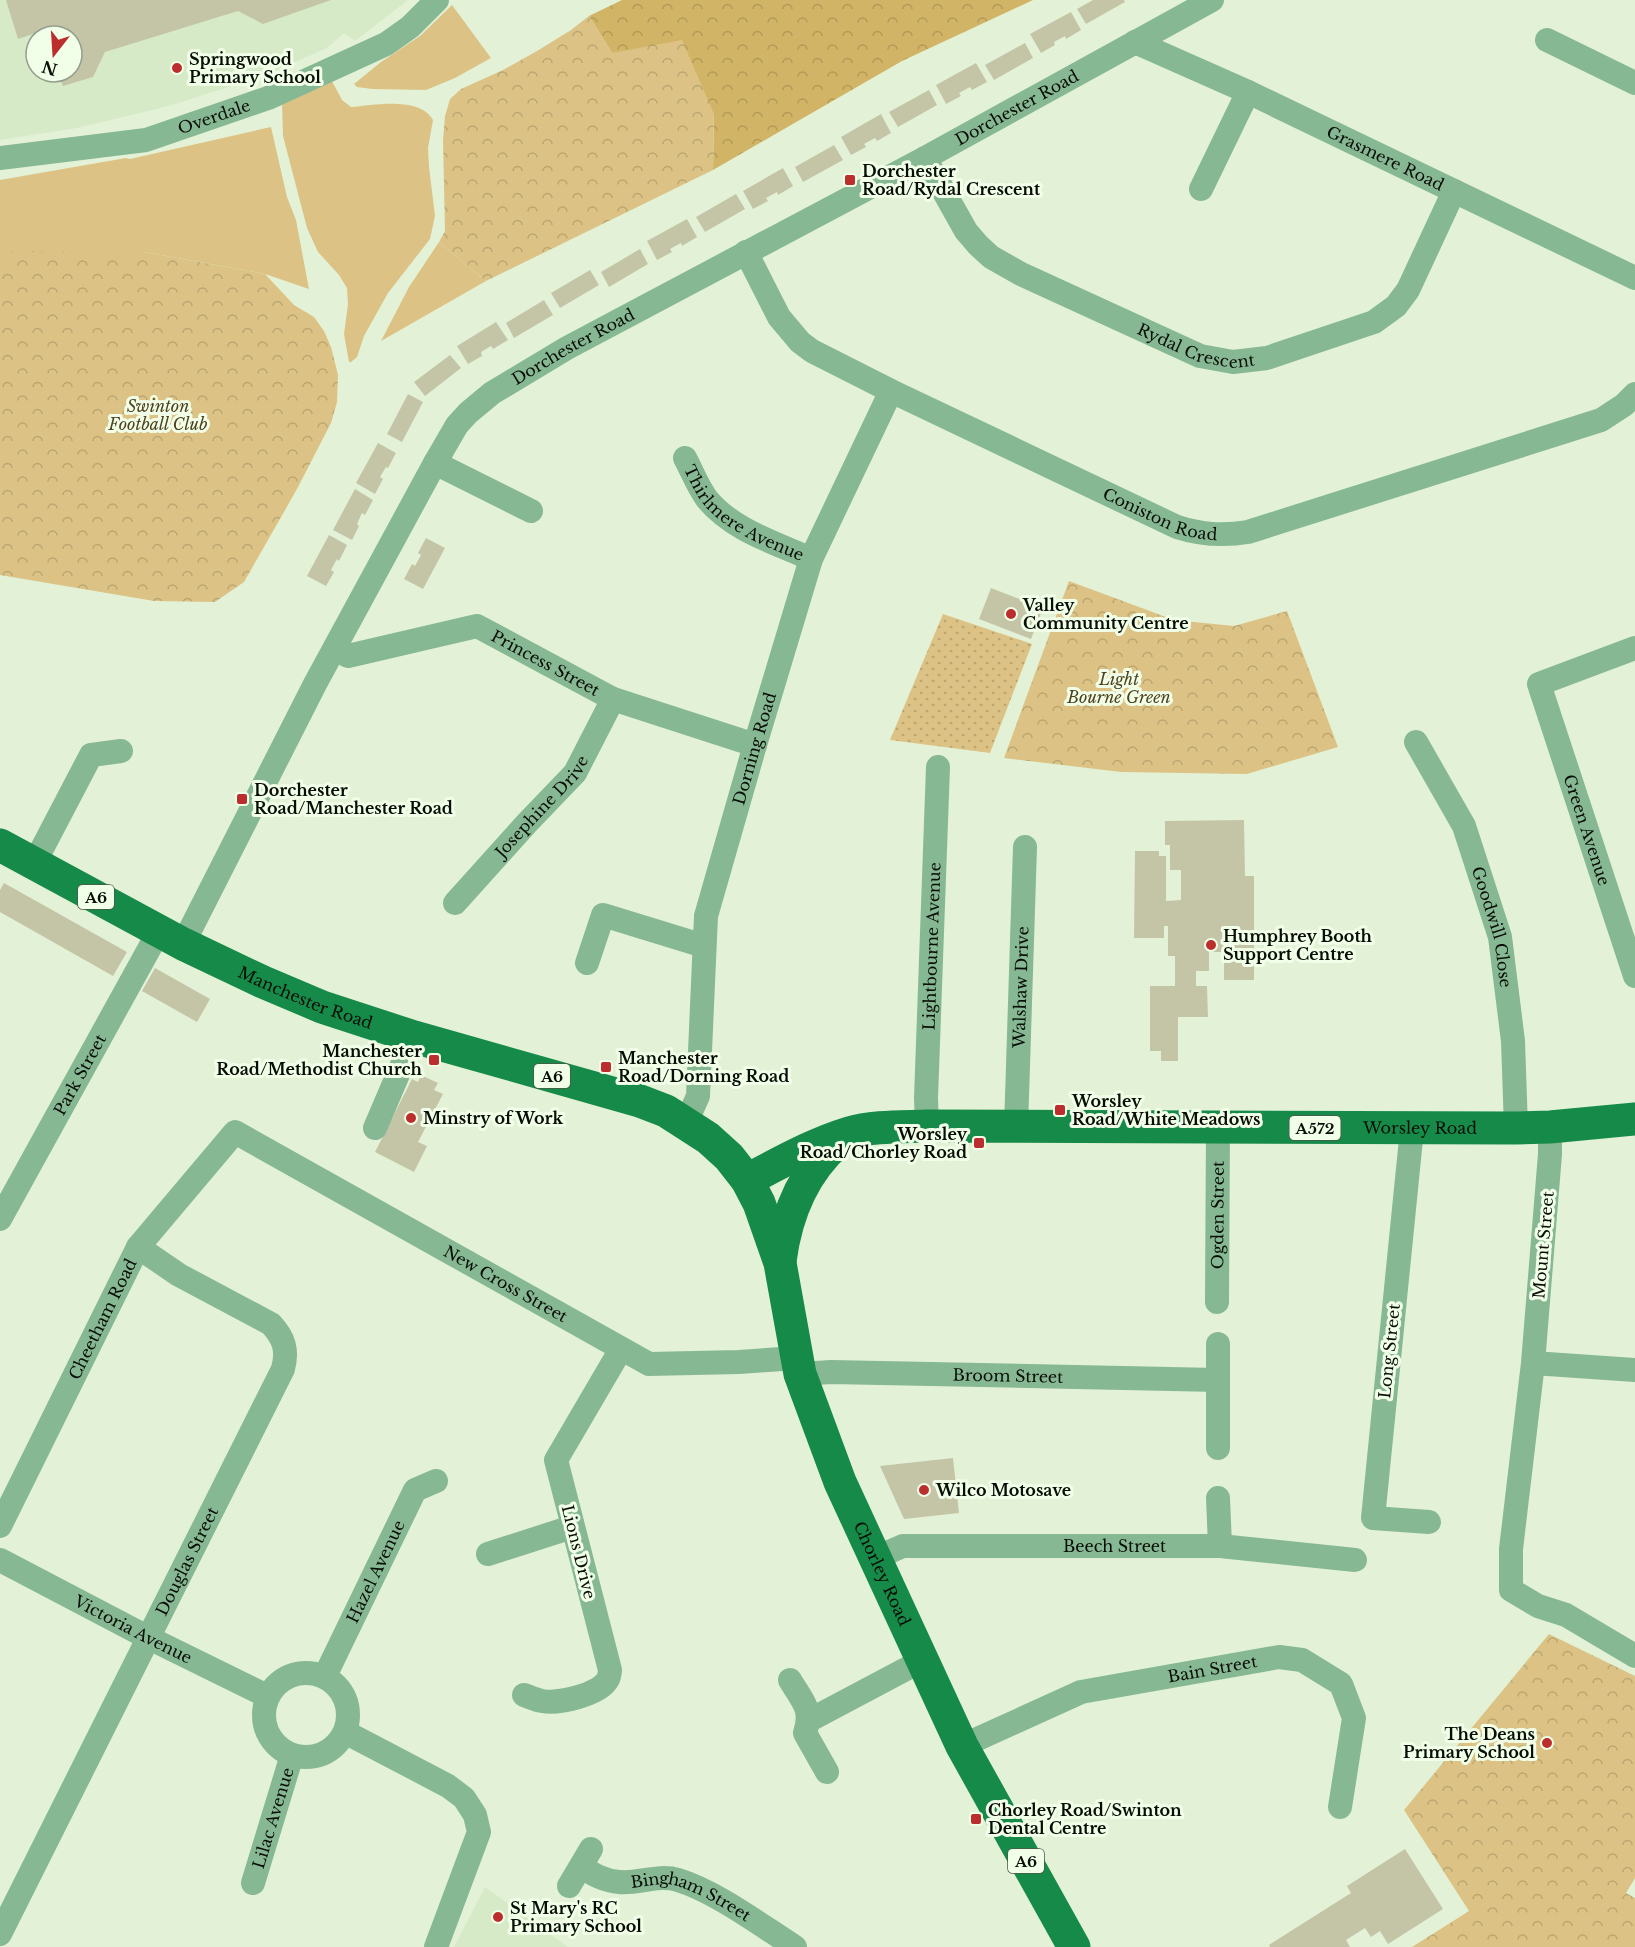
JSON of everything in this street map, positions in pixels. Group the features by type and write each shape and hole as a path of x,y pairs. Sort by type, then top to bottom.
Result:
{"main road":[{"name":"Manchester Road","path":"0,845 171,937 262,982 322,1007 414,1037 640,1101 666,1111 708,1138 729,1157 747,1180"},
{"name":"Worsley Road","path":"747,1180 816,1146 850,1133 876,1128 927,1126 1516,1128 1635,1119"},
{"path":"780,1263 787,1224 809,1174 831,1149 850,1133"},
{"name":"Chorley Road","path":"747,1180 759,1203 780,1263 798,1366 840,1482 962,1746 1074,1947"}],"street":[{"name":"Overdale","path":"0,158 146,140 268,98 386,44 410,27 436,0"},
{"name":"Dorchester Road","path":"171,937 335,649 457,425 492,393 567,348 925,158 1212,0"},
{"path":"1547,40 1635,83"},
{"name":"Grasmere Road","path":"1135,42 1248,92 1635,278"},
{"path":"1201,189 1248,92"},
{"name":"Rydal Crescent","path":"925,158 966,231 991,257 1022,274 1185,350 1217,361 1233,362 1267,358 1374,322 1386,315 1408,290 1454,191"},
{"name":"Coniston Road","path":"746,252 779,317 800,342 819,355 1177,527 1195,533 1213,535 1248,532 1602,420 1624,405 1635,394"},
{"name":"Dorning Road","path":"686,1122 698,1096 706,916 812,559 891,391"},
{"name":"Thirlmere Avenue","path":"685,458 706,497 718,511 732,522 812,559"},
{"path":"435,463 531,512"},
{"name":"Princess Street","path":"335,649 348,656 477,626 613,699 755,745"},
{"name":"Green Avenue","path":"1635,648 1539,684 1635,976"},
{"name":"Josephine Drive","path":"455,903 575,773 613,699"},
{"name":"Goodwill Close","path":"1416,742 1464,826 1500,938 1513,1041 1516,1128"},
{"path":"34,864 91,755 122,752"},
{"name":"Lightbourne Avenue","path":"927,1126 926,1098 938,767"},
{"name":"Walshaw Drive","path":"1016,1128 1025,847"},
{"path":"587,963 603,915 704,946"},
{"name":"Park Street","path":"0,1219 171,937"},
{"path":"375,1128 414,1037"},
{"name":"Ogden Street","path":"1217,1302 1218,1127"},
{"name":"Mount Street","path":"1550,1127 1550,1154 1533,1363 1511,1549 1511,1590 1538,1606 1566,1615 1635,1656"},
{"name":"Long Street","path":"1412,1129 1373,1518 1429,1522"},
{"name":"Cheetham Road","path":"0,1526 138,1247 235,1132"},
{"name":"New Cross Street","path":"235,1132 649,1364 739,1362 798,1366"},
{"name":"Douglas Street","path":"0,1934 278,1379 286,1357 285,1344 271,1324 179,1275 138,1247"},
{"path":"1218,1344 1218,1448"},
{"name":"Lions Drive","path":"524,1695 540,1701 555,1702 584,1695 601,1687 609,1679 610,1670 556,1460 621,1349"},
{"path":"1533,1363 1635,1370"},
{"name":"Broom Street","path":"798,1366 842,1372 1218,1380"},
{"name":"Hazel Avenue","path":"326,1676 415,1490 436,1481"},
{"path":"1218,1498 1220,1546"},
{"path":"488,1554 572,1527"},
{"name":"Beech Street","path":"876,1558 903,1546 1220,1546 1354,1560"},
{"name":"Victoria Avenue","path":"0,1560 147,1637 267,1696"},
{"name":"Bain Street","path":"962,1746 1081,1692 1279,1657 1302,1660 1341,1684 1354,1718 1340,1807"},
{"path":"808,1721 923,1660"},
{"path":"312,1672 326,1676 336,1684 346,1700 349,1720 345,1732 338,1743 317,1756 292,1755 279,1748 270,1737 264,1724 267,1696 275,1685 292,1675 312,1672"},
{"path":"790,1680 808,1712 805,1733 827,1772"},
{"path":"345,1732 448,1786 464,1798 475,1815 479,1832 436,1947"},
{"name":"Lilac Avenue","path":"254,1883 292,1755"},
{"name":"Bingham Street","path":"580,1867 603,1880 620,1883 664,1877 679,1880 715,1897 795,1947"}],"shaded area":[{"name":"Springwood Primary School","path":"0,0 408,0 355,41 344,33 327,48 260,77 172,105 77,128 0,140"},
{"name":"St Mary's RC Primary School","path":"485,1887 568,1947 454,1947"}],"green space":[{"path":"622,0 1033,0 902,61 713,170 714,114 612,53 589,16"},
{"path":"452,5 491,58 455,78 426,90 372,89 357,87 354,84 381,62 420,36"},
{"path":"589,16 612,53 682,40 714,114 713,170 486,281 439,242 445,231 443,140 445,116 450,99 461,89 537,51"},
{"path":"332,81 342,100 351,107 384,104 407,105 427,112 433,120 428,148 435,216 430,239 388,293 364,336 357,357 351,362 349,362 344,334 348,304 347,288 339,275 318,252 307,228 283,136 282,102"},
{"path":"271,127 287,197 296,220 309,289 265,274 144,252 0,265 0,180 130,159"},
{"path":"439,242 486,281 381,341 409,287"},
{"name":"Swinton Football Club","path":"12,251 144,252 265,274 294,305 314,317 324,331 331,347 338,375 337,402 331,423 297,489 244,582 215,602 154,601 0,575 0,264"},
{"name":"Light Bourne Green","path":"1069,581 1174,620 1234,626 1287,611 1338,747 1247,774 1121,772 1004,758"},
{"path":"943,614 1032,644 990,753 890,740"},
{"name":"The Deans Primary School","path":"1549,1634 1635,1676 1635,1878 1626,1893 1635,1898 1635,1947 1412,1947 1469,1911 1404,1810"}],"building":[{"path":"6,0 331,0 263,24 238,11 105,52 93,77 84,80 84,24 24,24 24,37 18,39"},
{"path":"1093,0 1124,0 1125,2 1086,24 1077,9"},
{"path":"1071,12 1081,30 1066,39 1065,36 1054,42 1055,45 1041,53 1030,34"},
{"path":"1025,43 1033,58 994,80 985,65"},
{"path":"976,63 987,82 972,90 970,87 959,93 961,96 946,104 936,85"},
{"path":"929,90 937,105 898,127 889,112"},
{"path":"881,114 891,133 877,141 875,138 864,144 866,147 851,155 841,137"},
{"path":"834,145 843,160 803,182 795,167"},
{"path":"783,168 793,186 778,195 777,192 766,198 768,201 753,209 743,191"},
{"path":"736,194 745,209 705,232 696,217"},
{"path":"687,219 697,237 682,246 681,243 670,249 672,252 657,260 647,241"},
{"path":"640,249 648,264 609,287 601,272"},
{"path":"590,270 599,285 560,308 551,293"},
{"path":"544,300 553,315 514,338 506,323"},
{"path":"496,322 508,340 493,349 491,346 481,352 482,356 468,364 457,346"},
{"path":"450,355 461,368 425,396 414,382"},
{"path":"408,394 423,402 402,442 387,434"},
{"path":"378,443 396,453 380,477 383,479 375,494 356,483"},
{"path":"355,489 373,500 365,515 362,513 352,540 333,530"},
{"path":"329,535 347,545 339,561 337,559 331,570 334,572 326,586 307,576"},
{"path":"426,538 445,548 423,589 404,579 412,564 415,566 421,555 418,553"},
{"name":"Valley Community Centre","path":"991,588 1043,608 1031,639 979,619"},
{"name":"Humphrey Booth Support Centre","path":"1244,820 1245,876 1254,876 1254,980 1224,980 1224,952 1209,952 1209,971 1196,971 1196,986 1207,986 1208,1017 1178,1017 1178,1061 1161,1061 1161,1051 1150,1051 1150,986 1175,986 1175,956 1168,956 1168,926 1164,926 1164,938 1134,938 1135,851 1159,851 1159,856 1166,856 1166,901 1181,900 1181,870 1170,870 1170,845 1165,845 1165,821"},
{"path":"4,883 127,952 113,976 0,912 0,890"},
{"path":"155,968 210,999 197,1022 142,991"},
{"name":"Minstry of Work","path":"421,1075 438,1083 434,1090 443,1094 418,1142 427,1146 414,1172 375,1152 412,1079 418,1082"},
{"name":"Wilco Motosave","path":"953,1458 959,1513 904,1519 880,1466"},
{"path":"1405,1849 1443,1909 1388,1944 1380,1931 1371,1937 1365,1928 1346,1940 1350,1947 1270,1947 1269,1945 1351,1893 1347,1886"}],"place":[{"name":"Springwood Primary School","path":"177,68"},
{"name":"Dorchester Road/Rydal Crescent","path":"850,180"},
{"name":"Valley Community Centre","path":"1011,614"},
{"name":"Dorchester Road/Manchester Road","path":"242,799"},
{"name":"Humphrey Booth Support Centre","path":"1211,945"},
{"name":"Manchester Road/Methodist Church","path":"434,1060"},
{"name":"Manchester Road/Dorning Road","path":"606,1067"},
{"name":"Worsley Road/White Meadows","path":"1060,1110"},
{"name":"Minstry of Work","path":"411,1118"},
{"name":"Worsley Road/Chorley Road","path":"979,1143"},
{"name":"Wilco Motosave","path":"924,1490"},
{"name":"The Deans Primary School","path":"1547,1743"},
{"name":"Chorley Road/Swinton Dental Centre","path":"976,1819"},
{"name":"St Mary's RC Primary School","path":"498,1917"}]}
